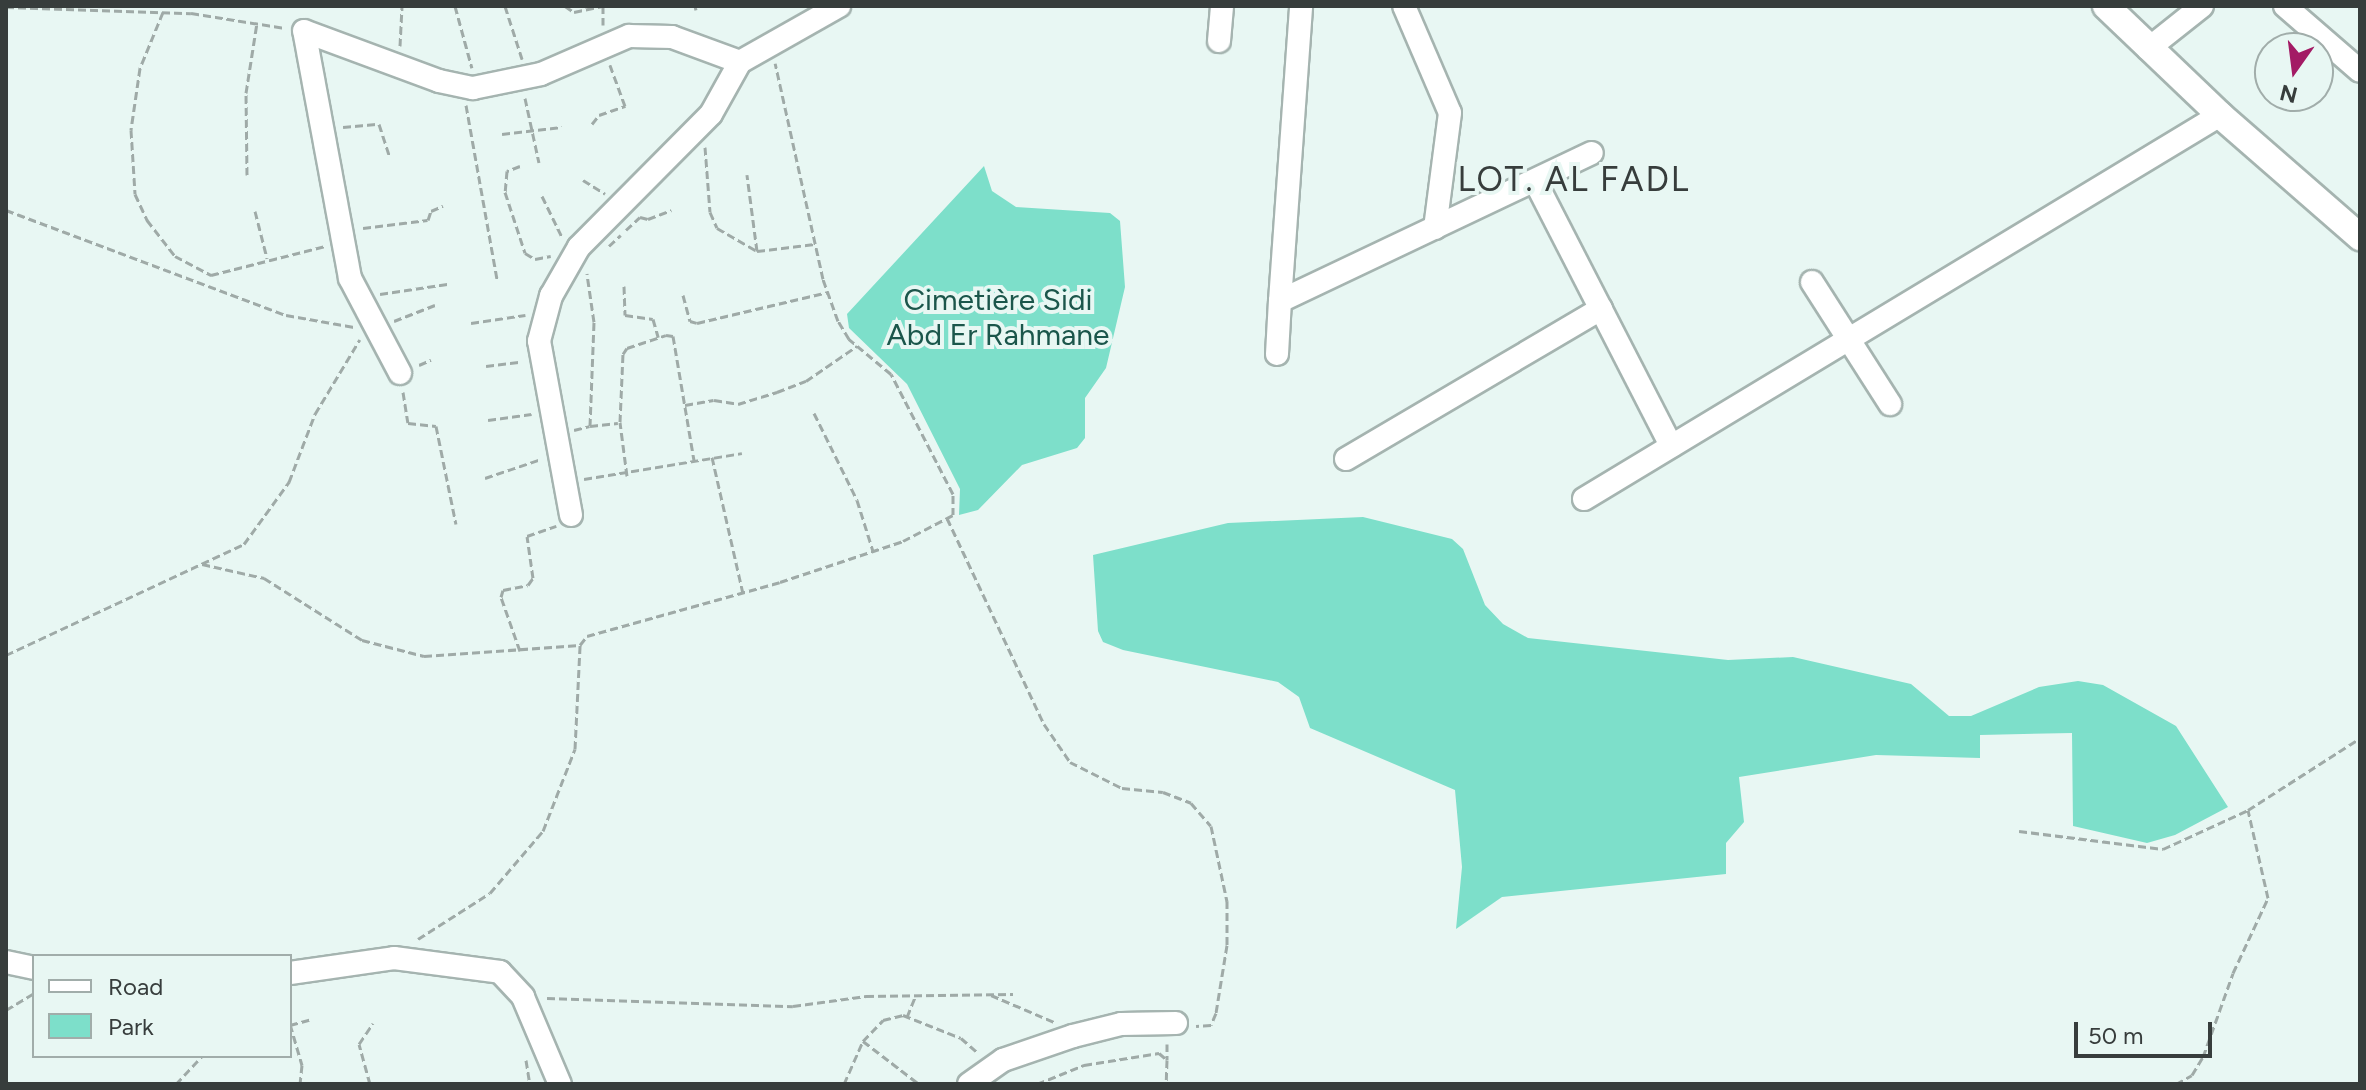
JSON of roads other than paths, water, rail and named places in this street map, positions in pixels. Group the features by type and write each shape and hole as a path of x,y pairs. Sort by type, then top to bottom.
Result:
{"street":[{"path":"571,515 541,360 539,341 547,309 616,205 699,128 740,62 839,6"},
{"path":"1219,41 1222,6"},
{"path":"1277,354 1301,6"},
{"path":"1404,6 1450,113 1435,228"},
{"path":"2106,6 2220,115 2360,237"},
{"path":"2148,49 2202,6"},
{"path":"2285,6 2360,71"},
{"path":"400,373 371,327 358,298 340,237 304,31 470,86 524,78 629,36 672,37 740,62"},
{"path":"1584,499 2220,115"},
{"path":"1280,301 1592,153"},
{"path":"1535,181 1671,446"},
{"path":"1812,282 1890,404"},
{"path":"1346,459 1601,309"},
{"path":"292,973 394,958 484,967 508,978 523,997 560,1084"},
{"path":"6,962 32,968"},
{"path":"969,1084 992,1066 1073,1036 1121,1024 1176,1023"}],"district":[{"name":"LOT. AL FADL","path":"1574,180"}],"park label":[{"name":"Cimetière Sidi Abd Er Rahmane","path":"998,317"}]}
